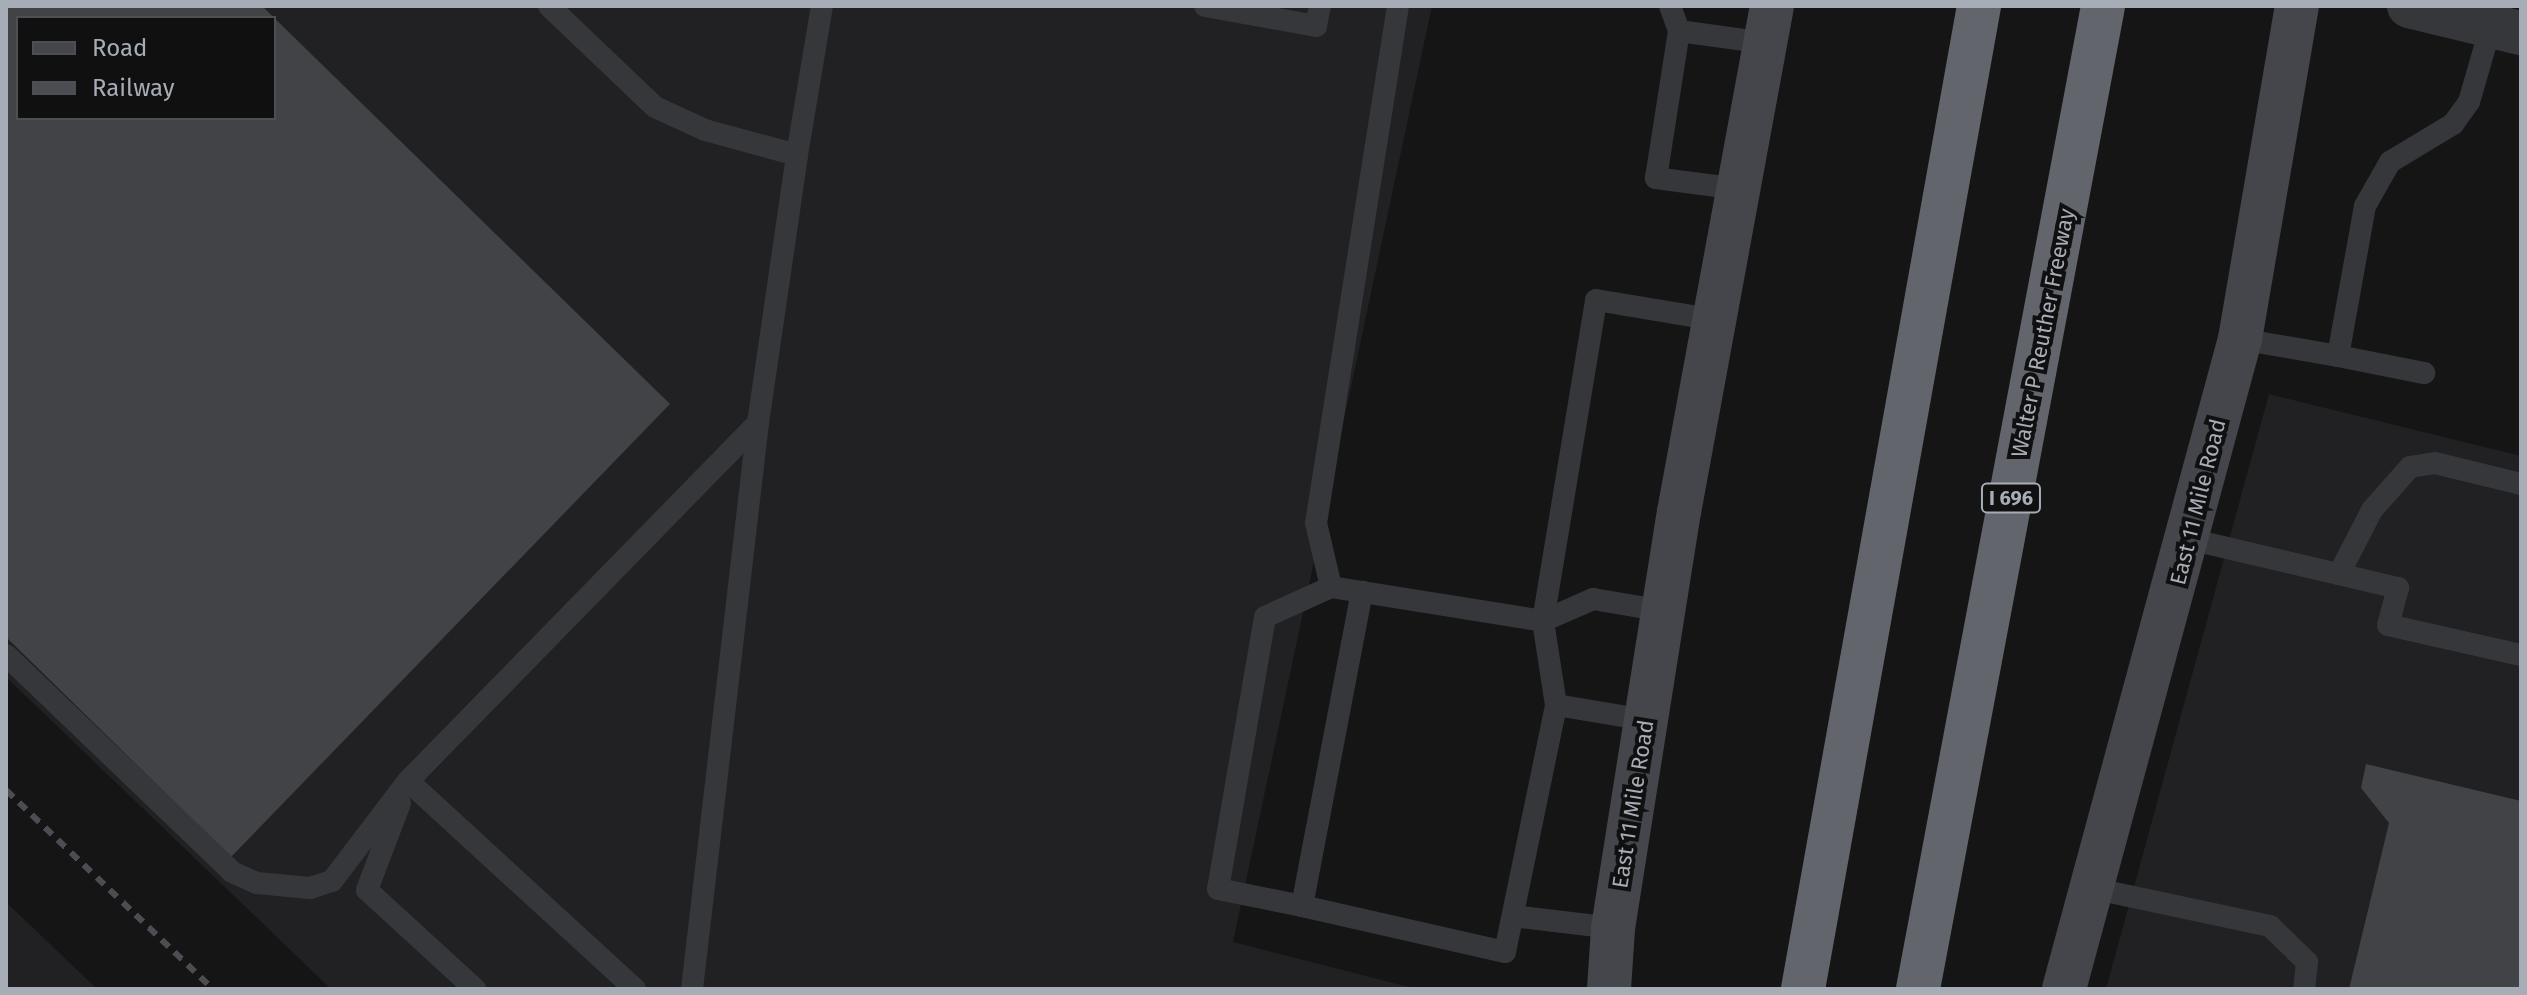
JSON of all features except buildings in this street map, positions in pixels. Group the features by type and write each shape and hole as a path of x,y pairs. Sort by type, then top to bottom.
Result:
{"highway":[{"path":"1803,989 1979,6"},
{"name":"Walter P Reuther Freeway","path":"1918,989 2103,6"}],"main road":[{"name":"East 11 Mile Road","path":"2064,989 2189,539 2240,339 2297,6"},
{"name":"East 11 Mile Road","path":"1609,989 1613,928 1663,611 1769,24"}],"street":[{"path":"2409,6 2506,29"}],"lane":[{"path":"549,6 655,107 705,130 797,155"},
{"path":"692,989 758,423 822,6"},
{"path":"1205,6 1316,26 1320,6"},
{"path":"1331,587 1316,523 1398,6"},
{"path":"1670,6 1679,31 1656,178 1739,189"},
{"path":"1679,31 1769,24"},
{"path":"2338,356 2365,206 2390,162 2412,145 2434,138 2461,113 2506,29"},
{"path":"1663,611 1593,599 1543,621 1331,587 1265,617 1218,889 1505,952 1556,705 1543,621 1596,300 1715,320"},
{"path":"2240,339 2424,373"},
{"path":"6,655 221,862 257,883 310,888 332,881 408,781 758,423"},
{"path":"2339,574 2372,510 2410,467 2435,463 2521,484"},
{"path":"2189,539 2398,588 2388,625 2521,655"},
{"path":"1302,906 1362,592"},
{"path":"1556,705 1646,720"},
{"path":"408,781 367,890 475,989"},
{"path":"408,781 635,989"},
{"path":"2091,888 2171,909 2270,926 2307,962 2304,989"},
{"path":"1513,916 1613,928"}],"shaded area":[{"path":"6,6 1432,6 1233,942 1417,989 331,989 6,677"},
{"path":"2269,394 2521,456 2521,989 2106,989"},
{"path":"6,902 97,989 6,989"}],"railway":[{"path":"6,790 213,989"}]}
